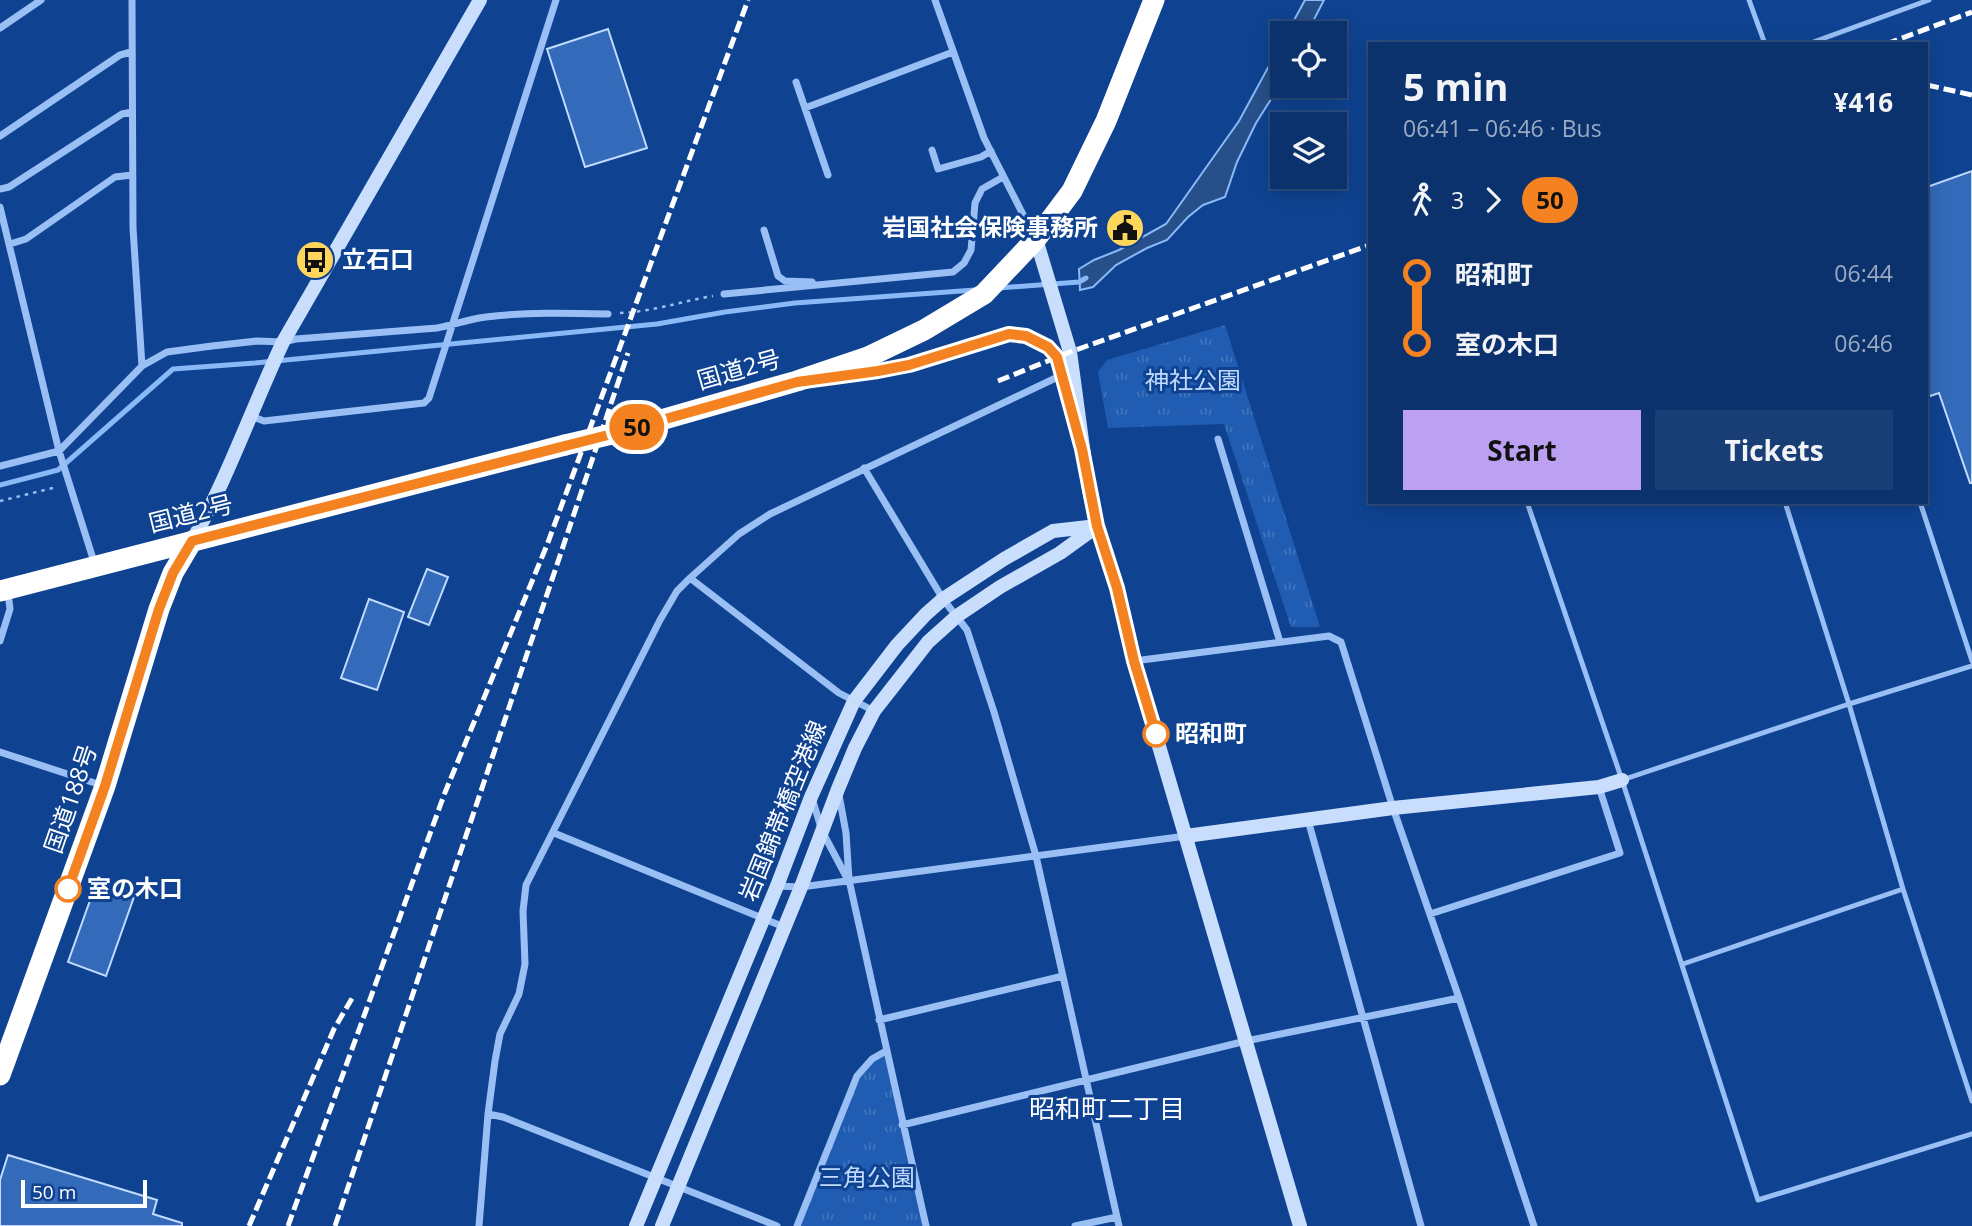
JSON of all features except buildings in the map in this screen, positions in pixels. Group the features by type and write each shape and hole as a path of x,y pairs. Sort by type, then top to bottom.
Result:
{"highway":[{"name":"国道2号","path":"4,590 612,434 797,382 868,356 924,331 984,294 1036,239 1072,191 1105,121 1154,0"},
{"name":"国道188号","path":"0,1075 105,786 159,609 173,573 192,541"}],"main road":[{"path":"192,541 216,498 281,347 480,0"},
{"path":"1036,239 1070,352 1067,372 1097,526 1300,1226"},
{"path":"797,382 909,365 1009,334 1026,336 1048,347 1067,372"},
{"name":"岩国錦帯橋空港線","path":"636,1226 777,886 811,797 854,701 897,645 943,599 1053,531 1097,526"},
{"name":"岩国錦帯橋空港線","path":"662,1226 801,887 838,789 874,711 928,642 957,616 1000,587 1060,553 1097,526"},
{"path":"1186,836 1393,808 1599,787 1622,780"}],"street":[{"path":"0,28 41,0"},
{"path":"132,0 133,228 142,366"},
{"path":"250,416 264,421 424,403 429,398 556,0"},
{"path":"935,0 991,151 1036,239"},
{"path":"0,136 120,55 131,52"},
{"path":"805,108 953,52"},
{"path":"796,82 828,175"},
{"path":"0,189 9,187 122,114 132,113"},
{"path":"932,150 938,169 981,157 991,151"},
{"path":"10,244 26,239 116,177 132,175"},
{"path":"724,294 953,272 964,263 971,250 975,203 982,189 1003,177"},
{"path":"1,212 60,455 95,566"},
{"path":"764,230 778,276 785,281 820,282 822,285"},
{"path":"0,466 60,455 142,366 167,352 257,341 281,347 296,339 452,326 467,320 536,313 608,314"},
{"path":"479,1226 488,1114 499,1034 519,994 525,964 523,911 526,885 677,591 739,534 770,514 1067,372"},
{"path":"1218,439 1280,642"},
{"path":"864,468 943,599 967,630 1036,856 1119,1226"},
{"path":"690,578 839,693 874,711"},
{"path":"0,641 10,609 4,590"},
{"path":"1134,661 1329,636 1341,642 1393,808 1534,1226"},
{"path":"0,752 105,786"},
{"path":"1430,914 1620,853 1599,787"},
{"path":"838,789 846,833 849,880 926,1226"},
{"path":"811,797 822,831 849,880"},
{"path":"1308,820 1421,1226"},
{"path":"554,833 784,927"},
{"path":"777,886 801,887 1186,836"},
{"path":"879,1020 1063,976"},
{"path":"902,1125 1246,1041 1459,998"},
{"path":"797,1226 858,1076 872,1059 886,1051"},
{"path":"488,1114 503,1117 777,1226"},
{"path":"1075,1226 1117,1217"}],"lane":[{"path":"1749,0 1764,42"},
{"path":"1814,42 1929,0"},
{"path":"1528,504 1683,964 1758,1200 1972,1133"},
{"path":"1786,504 1849,704 1903,889 1972,1101"},
{"path":"1921,504 1972,661"},
{"path":"1622,780 1972,666"},
{"path":"1683,964 1903,889"}],"path":[{"path":"608,314 643,311 724,294"},
{"path":"0,501 70,482"}],"green space":[{"name":"神社公園","path":"1225,325 1320,627 1291,627 1224,424 1108,428 1098,372 1107,360"},
{"name":"三角公園","path":"887,1055 926,1226 797,1226 857,1076 872,1059"}],"shaded area":[{"path":"1305,0 1324,0 1313,21 1294,21"},
{"path":"1270,64 1272,98 1237,162 1225,197 1203,205 1167,240 1116,265 1093,287 1080,290 1079,269 1166,224 1239,121"}],"waterway":[{"path":"999,288 1079,282 1086,278"},
{"path":"0,485 58,470 173,369 657,324 795,303 975,290"}],"railway":[{"path":"288,1226 444,795 547,545 748,0"},
{"path":"1891,42 1972,12"},
{"path":"1928,85 1972,95"},
{"path":"998,381 1070,352 1368,246"},
{"path":"335,1226 628,353"},
{"path":"249,1226 334,1029 354,995"}],"bus line":[{"name":"50","path":"68,889 105,786 159,609 173,573 192,541 612,434 797,382 909,365 1009,334 1026,336 1048,347 1057,357 1082,449 1097,526 1117,588 1134,661 1156,734"}],"place":[{"name":"岩国社会保険事務所","path":"1125,228"},
{"name":"立石口","path":"315,260"},
{"name":"昭和町","path":"1156,734"},
{"name":"室の木口","path":"68,889"}],"district":[{"name":"昭和町二丁目","path":"1107,1109"}]}
